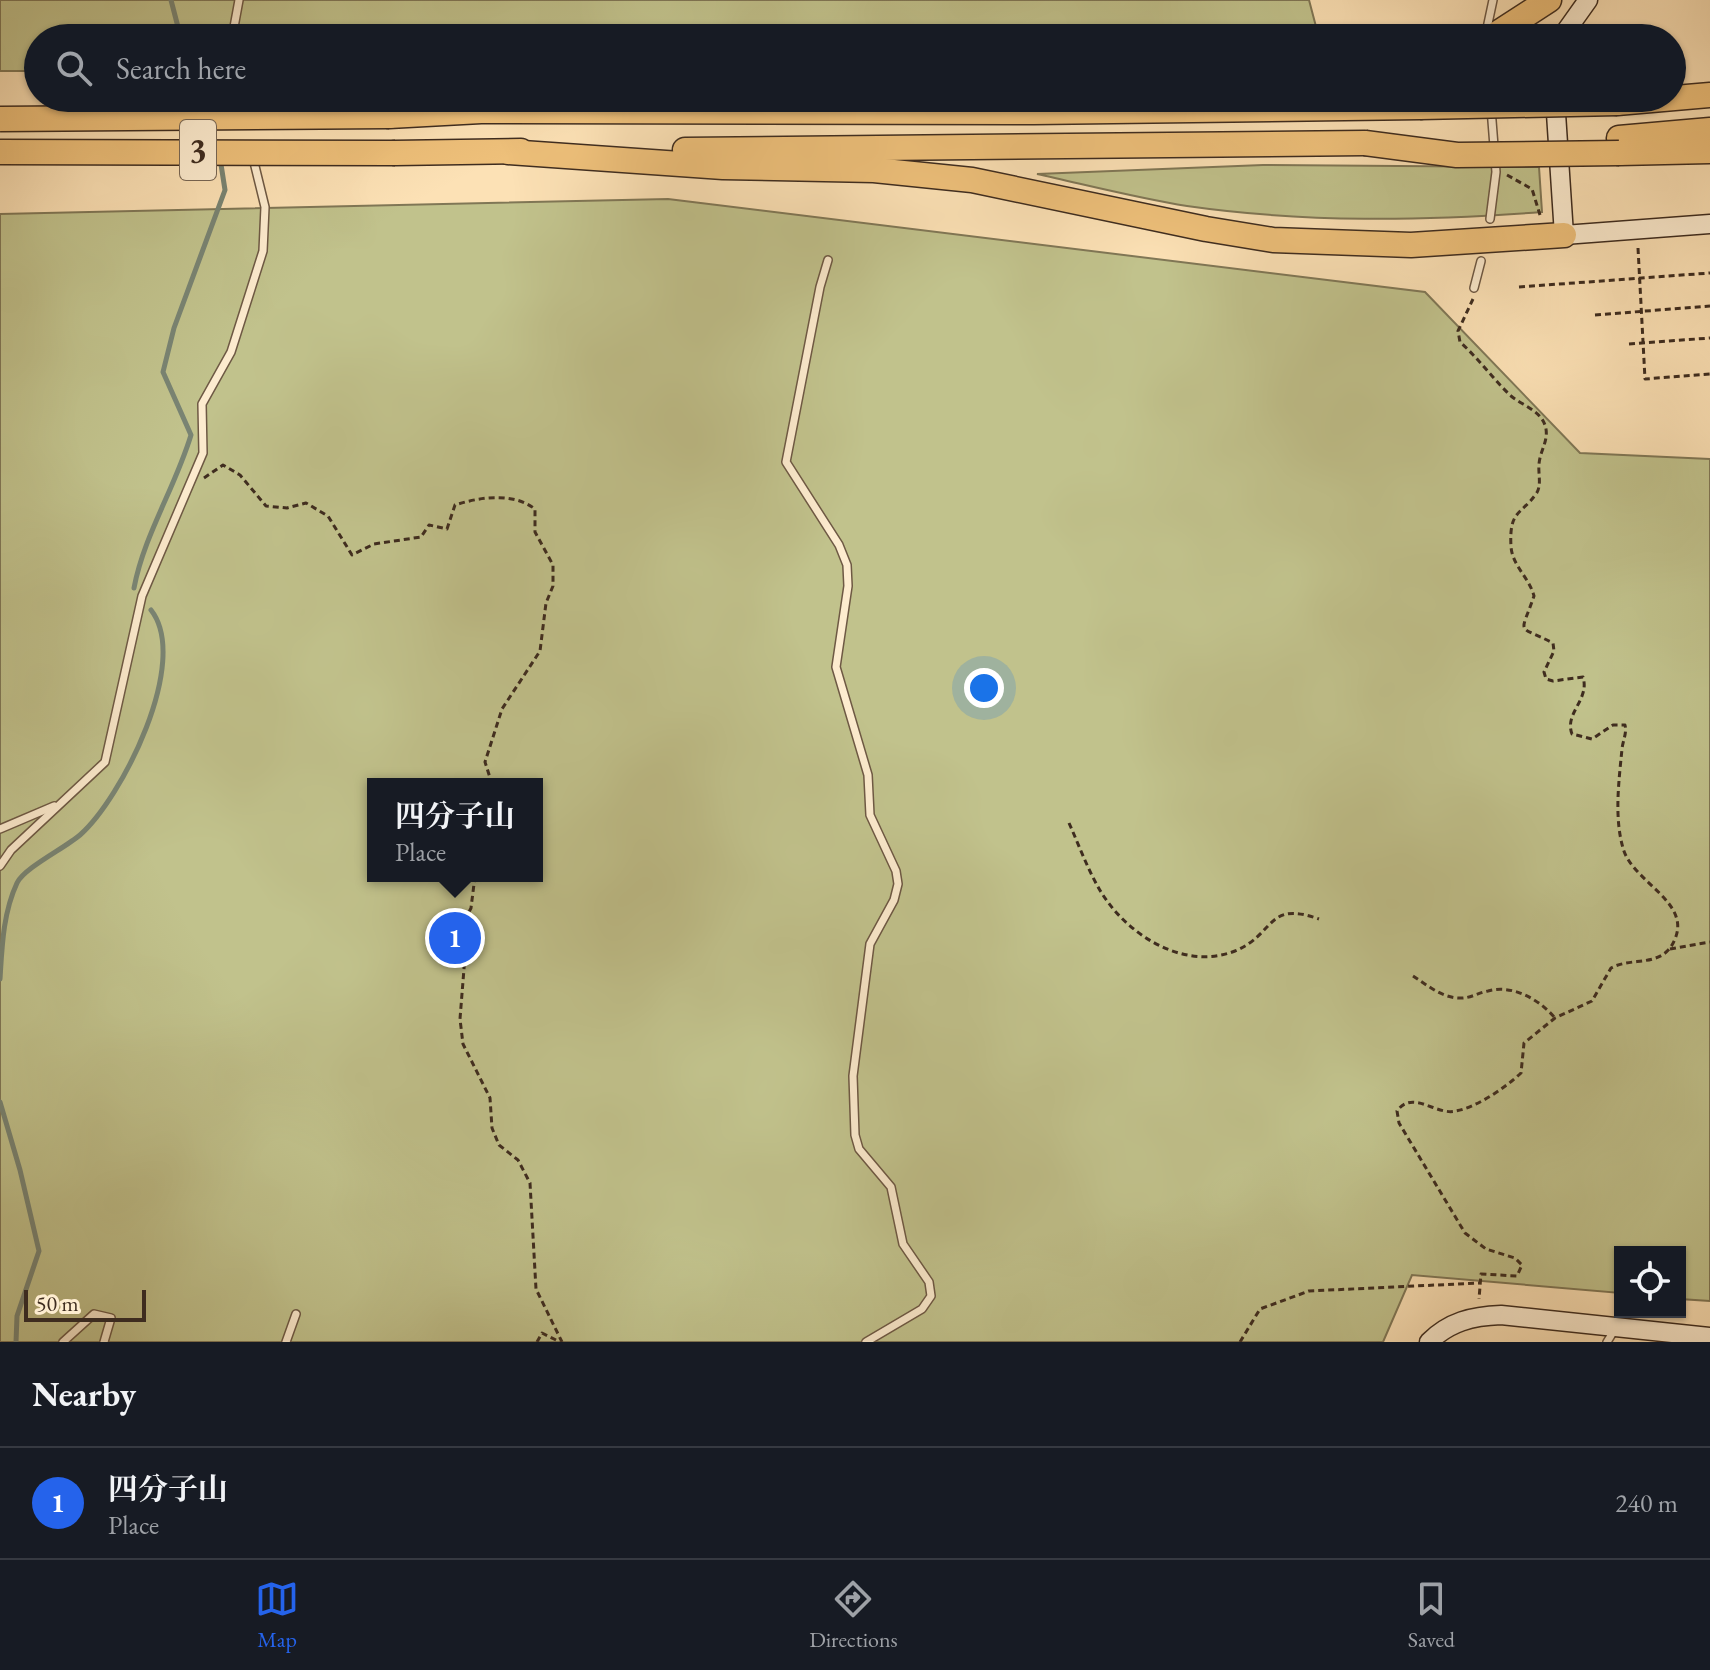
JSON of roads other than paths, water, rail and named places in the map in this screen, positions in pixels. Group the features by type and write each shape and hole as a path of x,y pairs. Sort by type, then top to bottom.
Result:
{"highway":[{"path":"1510,24 1549,0"},
{"name":"3","path":"1686,97 1710,95"},
{"name":"3","path":"0,119 389,116 463,112"},
{"path":"1619,145 1710,130"},
{"name":"3","path":"0,152 395,153 1365,143 1457,155 1619,145"},
{"path":"1619,145 1710,151"},
{"path":"508,152 723,167 874,170 972,180 1273,240 1411,245 1564,235"}],"main road":[{"path":"1571,24 1588,0"},
{"path":"1556,112 1564,235 1710,224"},
{"path":"1429,1342 1444,1327 1478,1316 1501,1315 1612,1334 1710,1337"}],"lane":[{"path":"235,24 239,0"},
{"path":"1490,24 1493,0"},
{"path":"1490,219 1496,172 1491,112"},
{"path":"241,114 245,129"},
{"path":"0,866 11,850 105,762 142,596 203,453 202,404 241,328 265,241 265,207 249,145"},
{"path":"828,260 786,462 839,545 847,565 848,586 836,667 868,775 870,815 896,871 898,884 894,900 870,944 853,1076 855,1135 859,1149 891,1187 903,1244 929,1282 931,1296 922,1309 866,1342"},
{"path":"1474,288 1481,261"},
{"path":"0,829 60,804"},
{"path":"63,1342 94,1314 111,1318 104,1342"},
{"path":"286,1342 296,1314"}],"waterway":[{"path":"171,0 177,24"},
{"path":"134,588 152,530 191,435 163,372 174,328 225,190 220,158"},
{"path":"0,979 6,918 17,883 28,871 80,835 97,817 131,761 146,728 163,661 161,633 151,610"},
{"path":"0,1102 39,1251 17,1316 16,1342"}],"place":[{"name":"四分子山","path":"455,938"}]}
